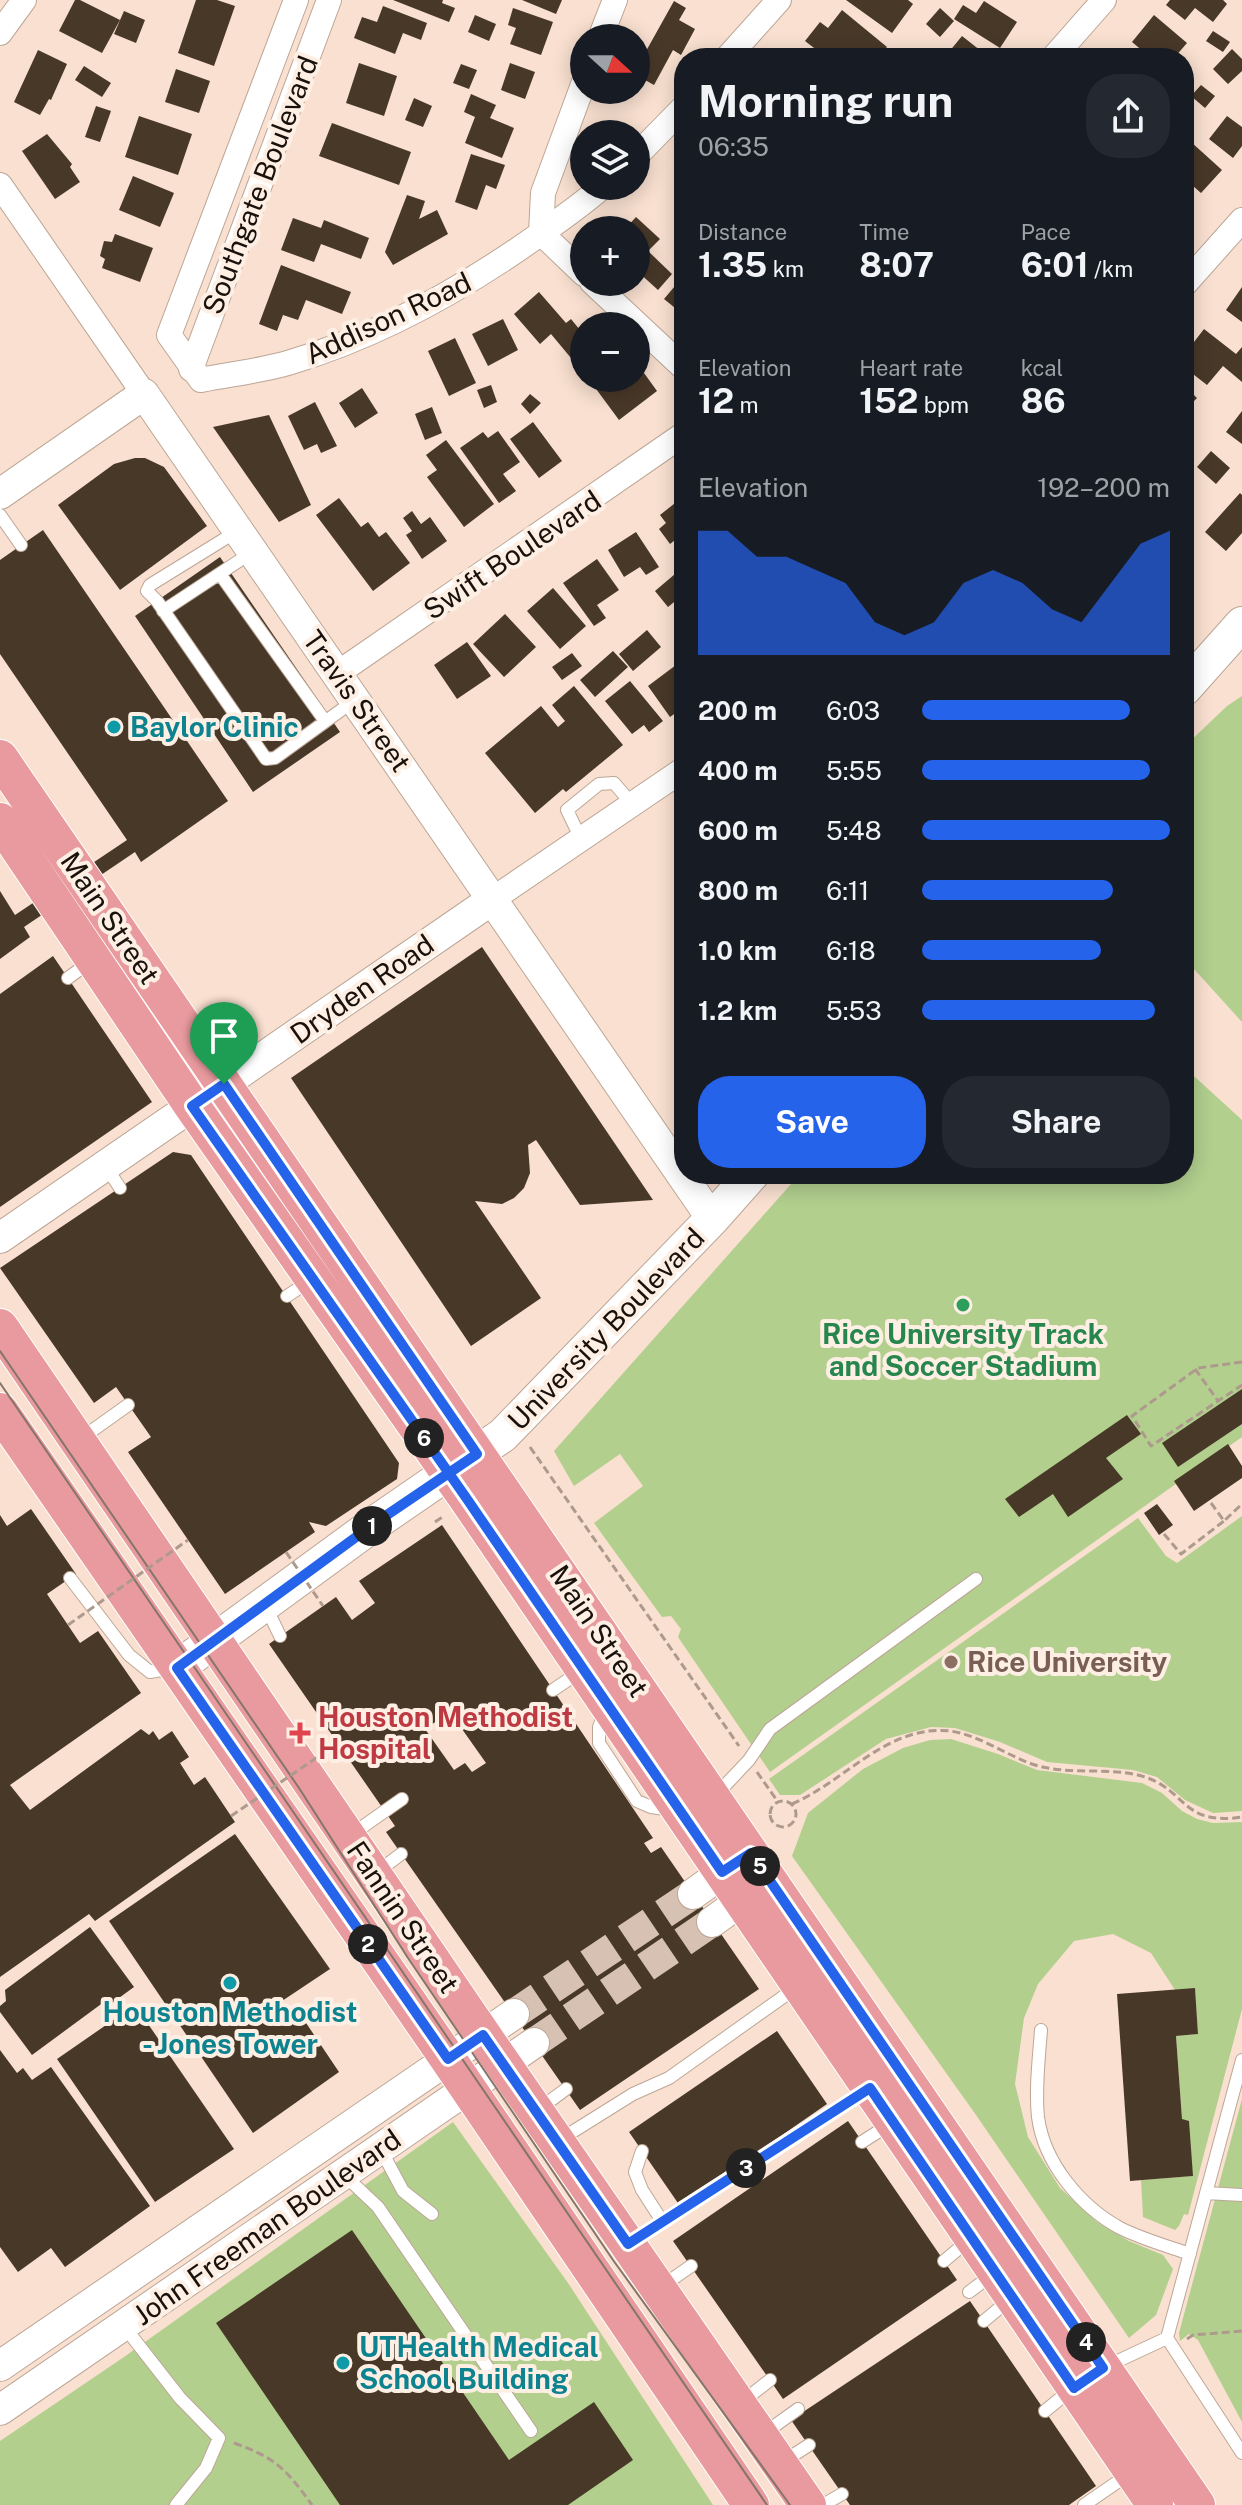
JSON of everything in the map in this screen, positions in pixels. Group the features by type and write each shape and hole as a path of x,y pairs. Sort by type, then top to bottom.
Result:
{"main road":[{"path":"1194,678 1242,624"},
{"name":"Main Street","path":"0,758 80,907 81,969 192,1106 300,1287 463,1463 1089,2378 1197,2505"},
{"name":"Main Street","path":"0,821 80,907 224,1084 463,1463 583,1669 608,1706 696,1804"},
{"name":"University Boulevard","path":"177,1668 375,1516 503,1435 743,1184"},
{"name":"Fannin Street","path":"0,1327 348,1837 387,1864 493,2049 739,2404 784,2448 808,2505"},
{"name":"Fannin Street","path":"0,1411 751,2505"},
{"name":"Main Street","path":"746,1876 799,1985 972,2238 992,2287 1089,2378 1132,2472 1155,2505"},
{"path":"686,2410 725,2443 766,2500 774,2505"}],"street":[{"path":"0,33 24,0"},
{"name":"Southgate Boulevard","path":"191,369 169,335 296,0"},
{"name":"Southgate Boulevard","path":"191,369 329,0"},
{"path":"606,24 615,0"},
{"path":"736,48 779,0"},
{"path":"1062,48 1104,0"},
{"path":"570,261 541,233 543,193 576,104"},
{"path":"650,142 674,117"},
{"name":"Travis Street","path":"0,185 674,1163"},
{"name":"Addison Road","path":"191,369 201,380 288,363 340,345 441,299 493,267 587,200"},
{"path":"1194,274 1242,220"},
{"path":"607,296 674,359"},
{"path":"0,494 144,394"},
{"name":"Swift Boulevard","path":"338,673 674,441"},
{"name":"Dryden Road","path":"0,1238 113,1176 192,1106 632,804 674,783"},
{"name":"Travis Street","path":"688,1184 712,1219"},
{"path":"693,1894 746,1876"},
{"path":"712,1922 746,1876"},
{"name":"John Freeman Boulevard","path":"0,2410 380,2148 458,2074 493,2049 514,2014"},
{"name":"John Freeman Boulevard","path":"493,2049 534,2043"},
{"name":"John Freeman Boulevard","path":"0,2366 322,2145 458,2074"},
{"path":"322,2145 343,2174"},
{"path":"105,2295 123,2325"}],"lane":[{"path":"0,515 21,545"},
{"path":"163,611 220,574 246,541"},
{"path":"246,541 150,585 147,591 266,759 275,758 356,699"},
{"path":"220,574 325,721"},
{"path":"581,839 567,810 599,784 614,783 632,804"},
{"path":"78,1440 128,1405"},
{"path":"70,1578 129,1655 150,1672 177,1668"},
{"path":"696,1804 720,1793 749,1760 770,1729 976,1579"},
{"path":"264,1603 280,1636"},
{"path":"553,1690 583,1669"},
{"path":"348,1837 402,1799"},
{"path":"558,2142 633,2094 669,2078 799,1985"},
{"path":"1041,2030 1038,2117 1049,2154 1065,2179 1083,2201 1119,2227 1190,2254"},
{"path":"1242,2060 1190,2254 1171,2343 1242,2453"},
{"path":"628,2244 870,2088"},
{"path":"536,2111 566,2089"},
{"path":"862,2142 893,2122"},
{"path":"380,2148 403,2191 432,2214"},
{"path":"642,2151 635,2172 642,2190 662,2221"},
{"path":"343,2174 378,2207 531,2431"},
{"path":"1206,2193 1242,2195"},
{"path":"944,2261 972,2238"},
{"path":"659,2288 691,2266"},
{"path":"984,2321 992,2287"},
{"path":"123,2325 180,2398 219,2438 206,2468 176,2505"},
{"path":"1045,2411 1089,2378 1171,2343"},
{"path":"739,2404 770,2380"},
{"path":"784,2448 798,2409"},
{"path":"1084,2505 1132,2472"},
{"path":"823,2505 842,2494"}],"path":[{"path":"1242,1362 1195,1369 1132,1416 1151,1446 1242,1385"},
{"path":"1195,1369 1218,1401"},
{"path":"528,1445 778,1802"},
{"path":"1211,1503 1224,1521"},
{"path":"1164,1534 1181,1554 1242,1504"},
{"path":"435,1522 444,1516"},
{"path":"68,1625 188,1540"},
{"path":"286,1552 323,1606"},
{"path":"792,1804 811,1796 878,1749 929,1731 952,1731 1004,1749 1034,1764 1072,1771 1127,1773 1146,1778 1165,1788 1195,1813 1216,1819 1242,1817"},
{"path":"231,1816 338,1743"},
{"path":"778,1802 792,1804 796,1811 794,1820 783,1827 775,1824 770,1817 771,1808 778,1802"},
{"path":"1171,2343 1193,2335 1242,2331"},
{"path":"219,2438 264,2453 291,2475 312,2505"}],"green space":[{"path":"1242,696 1242,1022 1194,969 1194,737"},
{"name":"Rice University Track and Soccer Stadium","path":"1194,1076 1242,1120 1242,1437 770,1772 678,1637 681,1629 671,1616 662,1617 594,1523 643,1486 620,1454 574,1486 554,1451 791,1184 1194,1184"},
{"path":"1242,1516 1242,1811 1213,1813 1185,1800 1157,1777 1133,1770 1047,1762 1000,1742 955,1728 931,1727 886,1739 800,1795 780,1795 769,1779 1138,1518 1166,1556 1177,1563"},
{"path":"951,1739 1037,1770 1142,1783 1162,1793 1182,1811 1197,1819 1213,1823 1242,1822 1242,2009 1188,2215 1184,2214 1175,2230 1143,2217 1141,2180 1193,2176 1182,2119 1176,2036 1198,2034 1195,1989 1175,1990 1151,1953 1113,1934 1074,1941 1038,1984 1024,2018 1015,2084 1028,2137 1060,2188 1097,2222 1129,2241 1163,2255 1173,2269 1156,2315 1129,2338 792,1856 808,1813 863,1769 903,1748 930,1740"},
{"path":"1242,2099 1242,2422 1198,2340 1189,2334 1180,2341 1179,2333"},
{"path":"453,2122 568,2283 713,2505 0,2505 0,2441 124,2357"}],"building":[{"path":"75,0 120,20 102,53 59,31"},
{"path":"196,0 217,0 235,6 214,66 178,53"},
{"path":"393,0 443,0 442,3 455,8 449,22"},
{"path":"522,0 562,0 556,14"},
{"path":"846,0 908,0 913,4 892,33"},
{"path":"1170,0 1223,0 1227,4 1213,22 1195,8 1185,20 1166,5"},
{"path":"674,1 686,8 679,20 695,29 685,48 674,48 654,85 650,83 650,44"},
{"path":"984,1 1017,22 1000,48 954,19 963,5 976,13"},
{"path":"383,6 427,23 421,40 403,33 395,54 354,38 362,17 377,22"},
{"path":"513,8 553,22 541,55 510,44 516,28 508,25"},
{"path":"940,8 954,21 940,37 926,24"},
{"path":"842,10 887,47 814,48 805,41 820,22 828,28"},
{"path":"124,11 145,20 136,43 114,34"},
{"path":"475,15 496,24 489,41 468,32"},
{"path":"1154,15 1187,43 1183,48 1139,48 1132,42"},
{"path":"1213,31 1230,42 1223,52 1206,41"},
{"path":"962,36 977,48 952,48"},
{"path":"1232,49 1242,59 1242,71 1228,84 1213,69"},
{"path":"38,50 67,64 51,100 40,115 14,102"},
{"path":"359,63 397,76 384,116 346,103"},
{"path":"510,63 535,72 525,99 501,90"},
{"path":"461,64 477,70 469,89 453,83"},
{"path":"84,66 111,83 102,97 75,80"},
{"path":"176,69 210,81 199,113 165,102"},
{"path":"1201,85 1215,96 1205,108 1194,99 1194,93"},
{"path":"471,94 496,105 490,118 514,128 502,158 465,143 475,117 464,112"},
{"path":"414,98 432,106 423,127 405,120"},
{"path":"96,106 111,111 100,142 85,137"},
{"path":"139,116 192,134 178,175 125,157"},
{"path":"1227,116 1242,127 1242,146 1233,158 1209,139"},
{"path":"332,123 411,152 399,185 319,156"},
{"path":"47,134 72,164 70,167 80,182 55,199 22,151"},
{"path":"1194,145 1222,170 1201,193 1194,187"},
{"path":"471,154 505,165 496,189 486,185 477,210 455,202"},
{"path":"133,176 174,193 160,227 119,210"},
{"path":"407,195 425,201 419,219 437,210 448,234 393,265 385,252"},
{"path":"293,218 321,228 324,220 369,238 361,259 321,244 314,262 281,250"},
{"path":"650,230 660,239 650,249"},
{"path":"115,234 153,248 140,282 102,268 105,259 100,256 104,241 112,242"},
{"path":"650,253 672,274 658,290 650,283"},
{"path":"281,265 351,292 342,314 306,300 298,320 283,315 277,331 259,324"},
{"path":"674,287 674,307 664,299"},
{"path":"1242,287 1242,322 1226,310"},
{"path":"539,292 566,323 570,320 570,357 551,334 540,344 514,314"},
{"path":"503,319 518,350 488,366 472,334"},
{"path":"1204,329 1236,354 1242,347 1242,382 1223,366 1207,385 1194,375 1194,342"},
{"path":"455,338 476,383 449,396 428,351"},
{"path":"650,381 657,391 619,420 598,392 650,392"},
{"path":"491,385 497,402 484,408 477,390"},
{"path":"362,388 378,413 355,428 339,403"},
{"path":"530,394 541,403 530,414 521,404"},
{"path":"315,402 337,446 321,453 317,444 304,450 288,416"},
{"path":"432,407 442,433 425,440 415,414"},
{"path":"1242,411 1242,444 1226,432"},
{"path":"269,415 311,505 279,522 213,427"},
{"path":"533,422 562,461 539,478 510,439"},
{"path":"498,431 520,462 503,474 516,491 499,503 460,448 483,432 488,438"},
{"path":"446,440 494,504 464,527 427,477 437,470 426,455"},
{"path":"1211,451 1230,468 1216,484 1197,467"},
{"path":"145,458 164,467 207,526 120,590 58,505 114,464"},
{"path":"1240,493 1242,533 1226,551 1205,532"},
{"path":"339,498 361,527 368,522 379,537 386,532 410,563 373,591 316,515"},
{"path":"674,504 674,541 670,544 659,529 666,523 660,515"},
{"path":"412,511 421,524 430,517 447,541 422,559 406,535 412,531 403,518"},
{"name":"Baylor Clinic","path":"43,530 228,801 141,862 135,852 24,927 30,937 0,959 0,891 15,915 127,840 0,654 0,560"},
{"path":"636,532 659,567 646,575 640,567 624,577 608,550"},
{"path":"220,557 340,732 253,792 135,616"},
{"path":"597,559 619,590 597,605 606,618 594,626 563,583"},
{"path":"674,575 674,602 668,607 655,591"},
{"path":"553,588 586,626 560,649 527,611"},
{"path":"505,614 536,647 504,677 473,644"},
{"path":"647,630 661,647 633,671 619,654"},
{"path":"467,642 491,676 457,699 434,665"},
{"path":"613,651 628,667 595,697 580,680"},
{"path":"572,653 582,666 562,680 552,667"},
{"path":"674,666 674,714 670,717 648,686"},
{"path":"630,681 663,721 649,732 644,725 632,734 605,701"},
{"path":"574,686 623,745 535,813 485,753 541,706 558,727 565,721 552,705"},
{"path":"482,947 653,1200 580,1205 536,1140 528,1145 530,1173 524,1188 502,1204 475,1201 541,1298 471,1346 291,1078"},
{"path":"53,956 152,1102 0,1207 0,994"},
{"path":"173,1152 191,1155 399,1463 397,1479 326,1526 309,1522 315,1532 225,1594 128,1452 151,1437 116,1387 94,1403 0,1268"},
{"path":"1242,1389 1242,1424 1178,1467 1162,1443"},
{"path":"1127,1415 1141,1434 1106,1458 1123,1479 1068,1517 1053,1494 1019,1517 1005,1499"},
{"path":"1228,1444 1242,1466 1242,1478 1194,1511 1174,1481"},
{"path":"1157,1504 1173,1525 1159,1535 1144,1513"},
{"path":"31,1509 76,1574 47,1594 80,1643 98,1631 141,1693 10,1785 30,1810 141,1729 149,1735 153,1731 159,1740 172,1731 189,1757 180,1763 194,1785 205,1777 235,1822 95,1921 89,1914 0,1977 0,1515 7,1526"},
{"path":"442,1525 653,1838 644,1843 651,1853 661,1847 759,1989 580,2110 386,1832 395,1826 269,1644 336,1597 352,1620 375,1603 359,1581","holes":["450,1712 486,1763 472,1772 465,1763 454,1770 425,1729"]},
{"name":"Houston Methodist - Jones Tower","path":"235,1834 330,1969 279,2003 288,2017 298,2011 339,2072 253,2133 109,1921"},
{"path":"90,1927 134,1987 112,2003 108,1999 32,2055 0,2012 0,2006 6,2001 5,1990"},
{"path":"1195,1988 1198,2034 1176,2036 1182,2119 1189,2121 1193,2176 1130,2181 1117,1994"},
{"path":"135,2005 234,2149 155,2202 57,2059"},
{"path":"777,2031 827,2104 680,2206 629,2132"},
{"path":"0,2050 17,2073 23,2068 32,2080 51,2067 150,2206 65,2267 51,2248 18,2272 0,2247"},
{"path":"848,2121 957,2280 783,2399 673,2241"},
{"name":"UTHealth Medical School Building","path":"352,2230 509,2460 594,2402 633,2460 568,2505 340,2505 216,2323"},
{"path":"970,2301 1096,2486 1069,2505 850,2505 791,2420"}],"tunnel":[{"path":"514,2014 693,1894"},
{"path":"534,2043 712,1922"}],"tram line":[{"path":"0,1351 299,1788 408,1958 613,2260 790,2505"},
{"path":"0,1383 767,2505"}],"place":[{"name":"Baylor Clinic","path":"114,727"},
{"name":"Rice University Track and Soccer Stadium","path":"963,1305"},
{"name":"Rice University","path":"951,1662"},
{"name":"Houston Methodist Hospital","path":"300,1733"},
{"name":"Houston Methodist - Jones Tower","path":"230,1983"},
{"name":"UTHealth Medical School Building","path":"343,2363"}],"route":[{"path":"224,1084 192,1106 448,1473 467,1499 722,1872 751,1853 1103,2368 1074,2388 870,2088 628,2244 483,2035 448,2059 177,1668 378,1521 413,1498 448,1473 477,1454 224,1084"}]}
